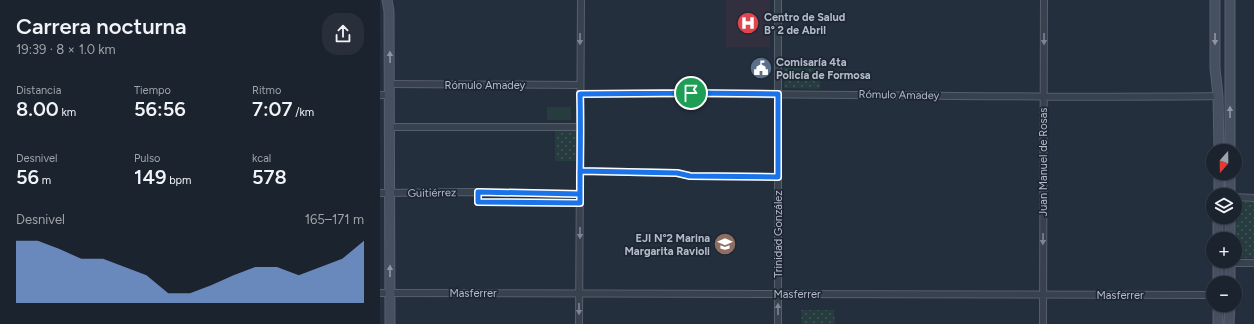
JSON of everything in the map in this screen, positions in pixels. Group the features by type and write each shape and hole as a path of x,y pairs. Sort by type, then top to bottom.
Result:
{"main road":[{"path":"387,0 389,11 390,84 390,324"},
{"path":"1215,0 1215,68 1218,96 1219,144"},
{"path":"1230,0 1230,144"},
{"path":"1218,312 1218,324"},
{"path":"1230,312 1230,324"}],"street":[{"path":"580,324 581,0"},
{"name":"Trinidad González","path":"778,0 778,324"},
{"name":"Juan Manuel de Rosas","path":"1043,324 1044,0"},
{"name":"Rómulo Amadey","path":"390,84 580,85"},
{"name":"Rómulo Amadey","path":"580,94 1043,96 1088,98 1218,96"},
{"path":"380,95 390,96"},
{"path":"556,120 556,127"},
{"path":"390,126 580,127"},
{"path":"580,171 677,173 690,176 778,177"},
{"path":"478,192 478,202 580,203"},
{"name":"Guitiérrez","path":"380,193 478,192 580,194"},
{"path":"1242,198 1254,198"},
{"path":"1242,262 1254,263"},
{"name":"Masferrer","path":"380,293 1206,295"}],"shaded area":[{"name":"Centro de Salud B° 2 de Abril","path":"726,0 770,0 770,47 726,47"}],"green space":[{"path":"784,59 821,60 820,89 784,88"},
{"path":"547,107 571,107 571,120 547,120"},
{"path":"555,130 577,130 577,161 555,161"},
{"path":"1242,202 1254,202 1254,258 1242,258 1242,232 1236,232 1235,224 1242,224"},
{"path":"801,310 834,310 835,324 802,324"}],"place":[{"name":"Centro de Salud B° 2 de Abril","path":"748,23"},
{"name":"Comisaría 4ta Policía de Formosa","path":"761,68"},
{"name":"EJI N°2 Marina Margarita Ravioli","path":"725,244"}],"route":[{"path":"691,93 580,94 580,127 580,171 580,194 478,192 478,202 580,203 580,194 580,171 677,173 690,176 778,177 778,94 691,93"}]}
